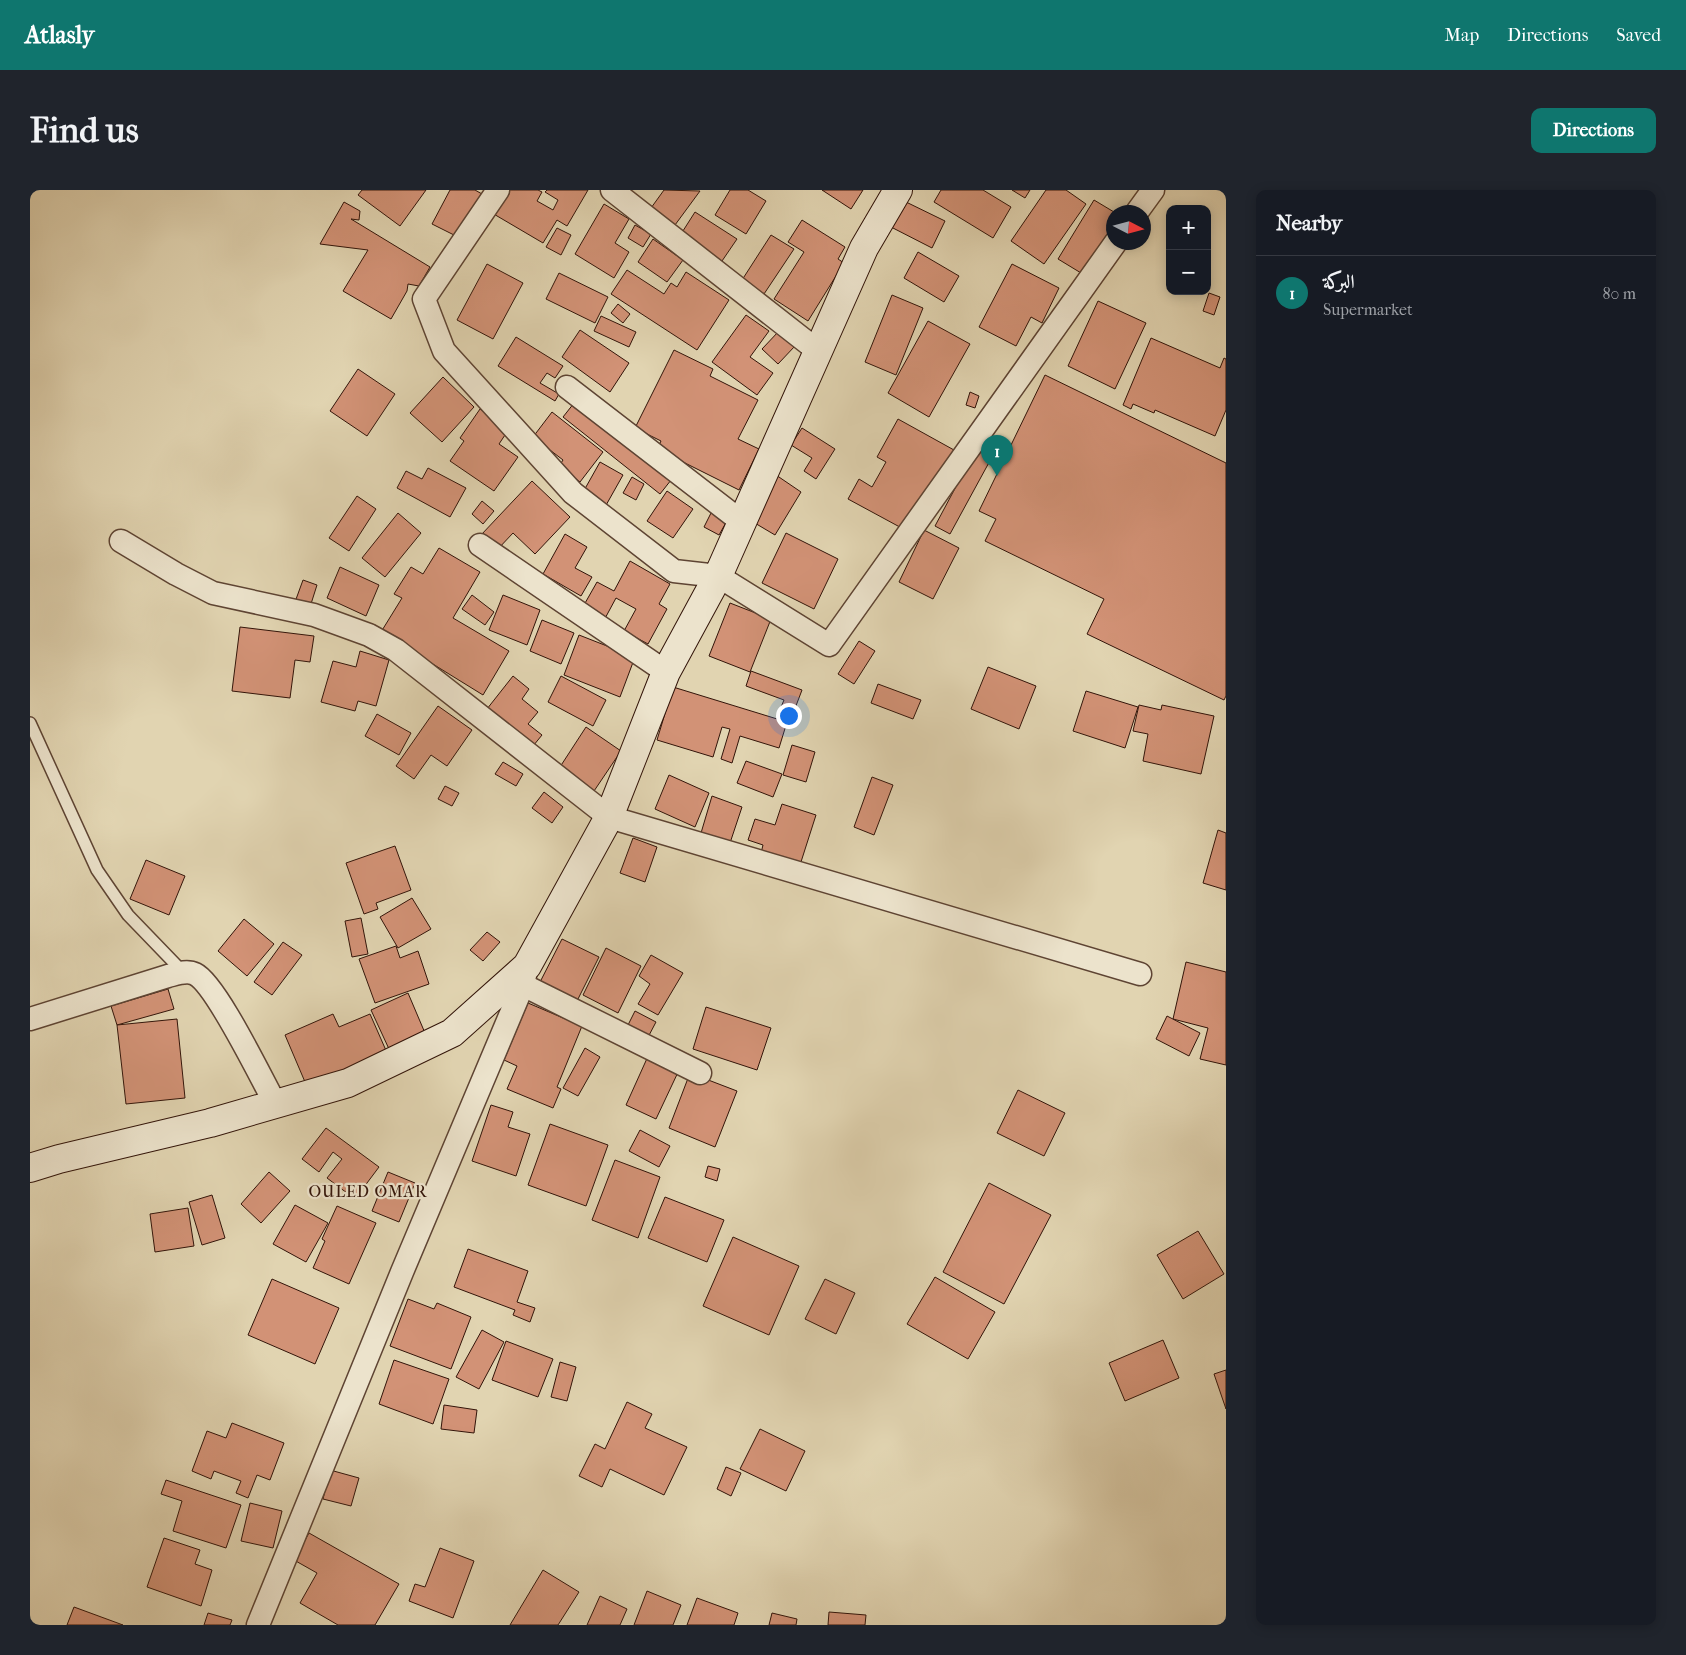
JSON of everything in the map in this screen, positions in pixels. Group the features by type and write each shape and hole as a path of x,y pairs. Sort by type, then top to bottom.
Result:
{"main road":[{"path":"30,1168 59,1159 210,1123 348,1083 452,1033 525,976 609,817 666,672 718,576 864,248 898,190"}],"street":[{"path":"498,190 424,299 444,351 573,493 674,571 718,576 830,645 1110,250"},
{"path":"612,190 818,351"},
{"path":"1142,205 1153,190"},
{"path":"567,387 742,522"},
{"path":"121,541 176,574 213,593 314,615 368,635 396,650 609,817 1140,974"},
{"path":"480,545 666,672"},
{"path":"30,1019 183,972 195,974 206,983 275,1103"},
{"path":"258,1625 525,976 700,1073"}],"lane":[{"path":"30,723 97,870 128,915 183,972"}],"building":[{"path":"362,190 426,190 400,226 358,195"},
{"path":"450,190 475,190 482,194 458,237 432,224"},
{"path":"505,190 538,190 542,192 537,201 553,210 558,200 545,192 547,190 588,190 567,226 557,220 543,243 492,213"},
{"path":"664,190 700,191 675,225 651,208"},
{"path":"730,190 748,190 766,201 746,234 715,215"},
{"path":"822,190 863,190 851,209"},
{"path":"941,190 983,190 1011,207 993,238 934,202"},
{"path":"1012,190 1030,190 1025,198"},
{"path":"1046,190 1066,190 1086,204 1044,264 1011,241"},
{"path":"1094,200 1106,207 1106,244 1086,276 1058,259"},
{"path":"904,201 945,221 932,248 891,227"},
{"path":"344,202 360,211 359,220 351,219 430,267 419,286 408,284 407,291 391,319 343,291 368,250 320,244"},
{"path":"604,204 629,219 615,243 629,252 614,278 575,254"},
{"path":"695,212 737,239 722,261 681,234"},
{"path":"802,220 845,247 838,259 844,263 808,321 774,299 804,252 788,242"},
{"path":"635,225 651,234 643,247 628,238"},
{"path":"557,228 571,235 561,255 546,247"},
{"path":"771,235 794,249 764,294 742,280"},
{"path":"653,239 683,260 667,282 638,262"},
{"path":"918,252 959,276 944,302 904,278"},
{"path":"487,264 523,283 493,339 457,320"},
{"path":"1012,264 1059,288 1042,323 1031,317 1016,346 979,327"},
{"path":"627,270 664,294 671,283 677,287 686,272 729,300 697,350 611,294"},
{"path":"559,273 608,297 595,323 546,299"},
{"path":"1211,294 1220,297 1214,315 1203,311 1208,295"},
{"path":"892,295 923,308 896,375 865,362"},
{"path":"1098,301 1146,323 1115,389 1068,366"},
{"path":"618,304 630,314 623,323 611,313"},
{"path":"746,315 769,331 750,357 773,373 757,395 712,362"},
{"path":"601,316 636,332 629,347 594,331"},
{"path":"928,321 970,344 929,417 888,393"},
{"path":"580,330 629,363 610,392 562,357"},
{"path":"779,331 795,346 778,364 762,349"},
{"path":"516,337 563,366 555,378 547,373 540,383 559,394 555,401 498,366"},
{"path":"1151,338 1220,368 1224,358 1226,359 1226,410 1215,436 1155,410 1154,413 1133,404 1131,409 1123,405"},
{"path":"674,350 713,369 710,376 758,400 738,439 759,449 739,490 657,449 661,441 635,428"},
{"path":"358,369 395,394 367,436 330,411"},
{"path":"1045,375 1226,463 1226,696 1224,700 1087,634 1104,599 985,541 996,519 979,511"},
{"path":"443,377 474,407 442,442 410,413"},
{"path":"970,392 979,396 975,408 966,405"},
{"path":"578,398 675,475 660,494 563,417"},
{"path":"480,409 509,429 499,444 518,457 494,491 450,461 464,441 460,438"},
{"path":"552,412 603,452 580,482 559,466 563,460 533,437"},
{"path":"898,419 954,450 909,532 848,499 859,479 872,487 886,462 877,457"},
{"path":"802,428 835,449 816,479 804,471 812,458 791,445"},
{"path":"976,449 992,457 950,534 935,526"},
{"path":"600,462 623,475 605,507 582,494"},
{"path":"428,468 466,488 450,517 397,488 406,471 422,479"},
{"path":"776,475 801,492 775,535 748,519"},
{"path":"632,477 644,484 636,500 623,493"},
{"path":"532,481 570,517 535,554 513,533 497,550 481,535"},
{"path":"667,491 693,509 673,538 647,521"},
{"path":"357,496 376,509 349,551 329,538"},
{"path":"482,501 494,511 483,524 472,514"},
{"path":"712,511 728,519 719,535 704,527"},
{"path":"398,513 421,533 385,577 362,558"},
{"path":"924,530 959,548 933,599 899,582"},
{"path":"786,533 838,559 814,609 762,583"},
{"path":"565,534 587,547 575,568 592,577 581,596 543,574"},
{"path":"439,548 480,572 453,618 509,651 483,695 381,632 402,598 394,594 411,567 423,574"},
{"path":"630,561 670,584 659,604 667,609 648,644 624,631 636,609 616,598 602,624 580,612 597,582 614,591"},
{"path":"340,567 379,585 366,616 327,598"},
{"path":"303,580 317,585 310,607 295,602"},
{"path":"472,595 494,612 485,625 462,609"},
{"path":"503,595 540,610 527,645 489,630"},
{"path":"730,603 771,619 750,672 709,656"},
{"path":"542,620 574,633 561,664 530,651"},
{"path":"240,627 314,636 310,662 295,660 290,698 232,691"},
{"path":"579,635 635,657 620,697 564,675"},
{"path":"859,641 875,651 854,684 838,674"},
{"path":"360,651 389,660 376,706 358,701 355,711 321,702 333,661 356,667"},
{"path":"988,667 1036,686 1019,729 971,709"},
{"path":"751,671 802,690 794,711 781,707 784,700 746,686"},
{"path":"513,676 529,689 522,699 538,712 528,724 542,735 529,751 483,714"},
{"path":"561,676 606,700 593,726 548,702"},
{"path":"878,684 921,700 913,719 871,703"},
{"path":"673,687 787,722 779,748 740,736 732,763 721,759 730,729 722,727 713,757 657,740"},
{"path":"1086,691 1138,707 1125,748 1073,731"},
{"path":"1139,705 1161,710 1162,705 1214,716 1201,774 1143,761 1148,734 1133,731"},
{"path":"438,706 472,730 447,766 431,755 414,779 396,766"},
{"path":"377,714 411,733 399,755 365,736"},
{"path":"586,727 621,751 592,794 558,770"},
{"path":"792,745 815,752 806,782 783,775"},
{"path":"746,761 782,774 773,797 737,783"},
{"path":"503,762 523,774 516,786 495,774"},
{"path":"669,775 709,793 695,827 655,809"},
{"path":"872,777 893,785 874,835 854,827"},
{"path":"445,786 459,793 452,806 438,799"},
{"path":"544,792 563,807 552,823 532,808"},
{"path":"712,796 742,807 730,843 701,833"},
{"path":"782,804 816,815 800,865 761,853 763,845 748,840 755,819 775,825"},
{"path":"1218,830 1226,833 1226,890 1203,883"},
{"path":"633,838 657,847 645,882 620,873"},
{"path":"395,846 411,890 376,903 378,909 364,914 346,863"},
{"path":"146,860 185,876 169,915 130,899"},
{"path":"412,898 431,929 398,948 380,917"},
{"path":"361,918 368,954 352,957 345,921"},
{"path":"244,919 274,944 247,976 218,951"},
{"path":"487,932 500,942 483,961 470,950"},
{"path":"562,939 599,957 575,1005 538,986"},
{"path":"283,942 302,955 272,995 254,982"},
{"path":"396,946 400,958 418,951 429,984 375,1003 359,959"},
{"path":"606,948 641,966 618,1013 583,995"},
{"path":"651,955 683,973 658,1015 638,1004 650,984 639,976"},
{"path":"1186,962 1226,972 1226,1065 1200,1059 1208,1028 1173,1019"},
{"path":"168,989 174,1009 117,1025 111,1006"},
{"path":"408,993 425,1033 389,1049 371,1010"},
{"path":"528,1003 582,1026 557,1087 561,1089 553,1108 507,1089 517,1066 504,1060"},
{"path":"706,1007 771,1028 757,1070 693,1049"},
{"path":"635,1011 656,1022 646,1041 625,1031"},
{"path":"333,1014 339,1027 370,1014 388,1055 308,1089 285,1035"},
{"path":"1167,1016 1200,1033 1189,1056 1156,1039"},
{"path":"177,1019 185,1098 126,1104 117,1025"},
{"path":"585,1048 600,1057 578,1096 563,1088"},
{"path":"649,1054 680,1068 656,1119 626,1105"},
{"path":"690,1073 737,1091 715,1147 669,1128"},
{"path":"1018,1090 1065,1113 1044,1156 997,1133"},
{"path":"491,1105 513,1112 508,1127 530,1134 516,1176 472,1161"},
{"path":"550,1124 608,1145 586,1206 528,1185"},
{"path":"326,1128 379,1167 355,1199 327,1178 342,1159 333,1152 319,1172 302,1159"},
{"path":"640,1130 670,1146 659,1167 629,1151"},
{"path":"615,1160 660,1177 638,1238 592,1220"},
{"path":"708,1166 720,1169 717,1181 705,1177"},
{"path":"269,1172 290,1191 261,1223 241,1204"},
{"path":"388,1172 415,1183 399,1222 372,1211"},
{"path":"989,1183 1051,1215 1004,1304 943,1272"},
{"path":"212,1195 225,1238 202,1245 189,1202"},
{"path":"665,1197 724,1220 707,1262 648,1238"},
{"path":"295,1205 328,1223 306,1262 273,1244"},
{"path":"337,1206 376,1223 349,1284 313,1268 325,1241 322,1239"},
{"path":"188,1208 194,1246 155,1252 150,1214"},
{"path":"1198,1231 1224,1274 1183,1299 1157,1255"},
{"path":"733,1237 799,1266 769,1335 703,1306"},
{"path":"468,1249 528,1271 517,1302 535,1308 530,1322 513,1315 515,1310 454,1287"},
{"path":"935,1277 995,1312 968,1359 907,1324"},
{"path":"272,1279 339,1308 315,1364 248,1335"},
{"path":"825,1279 855,1293 836,1334 805,1319"},
{"path":"408,1299 434,1309 437,1303 471,1317 451,1369 390,1346"},
{"path":"482,1330 504,1342 479,1389 456,1377"},
{"path":"1163,1340 1179,1378 1125,1401 1109,1363"},
{"path":"506,1341 553,1359 538,1397 492,1380"},
{"path":"394,1360 449,1379 433,1424 379,1404"},
{"path":"560,1362 576,1367 567,1401 551,1397"},
{"path":"1226,1370 1226,1409 1214,1374"},
{"path":"627,1402 652,1414 645,1428 687,1447 664,1495 610,1469 602,1487 579,1476 595,1444 605,1449"},
{"path":"444,1405 477,1410 474,1433 441,1429"},
{"path":"232,1423 284,1443 270,1480 257,1475 248,1498 236,1493 241,1481 214,1471 211,1479 192,1471 207,1431 226,1438"},
{"path":"760,1429 805,1451 786,1491 740,1469"},
{"path":"726,1467 741,1473 731,1496 717,1489"},
{"path":"330,1470 359,1478 351,1506 323,1499"},
{"path":"166,1480 241,1505 226,1548 173,1531 182,1501 161,1494"},
{"path":"250,1503 282,1511 273,1548 241,1541"},
{"path":"309,1533 399,1584 375,1625 338,1625 300,1603 317,1573 294,1560"},
{"path":"164,1538 200,1550 195,1564 212,1570 201,1606 147,1587"},
{"path":"440,1548 474,1561 453,1618 409,1601 415,1584 425,1587"},
{"path":"543,1570 579,1592 558,1625 510,1625"},
{"path":"647,1591 681,1605 673,1625 634,1625"},
{"path":"600,1596 627,1609 620,1625 587,1625"},
{"path":"697,1598 738,1613 734,1625 687,1625"},
{"path":"74,1607 123,1625 67,1625"},
{"path":"829,1612 866,1615 865,1625 828,1625"},
{"path":"208,1613 232,1620 230,1625 204,1625"},
{"path":"772,1613 797,1619 796,1625 769,1625"}],"place":[{"name":"البركة","path":"997,476"}],"district":[{"name":"OULED OMAR","path":"368,1191"}]}
